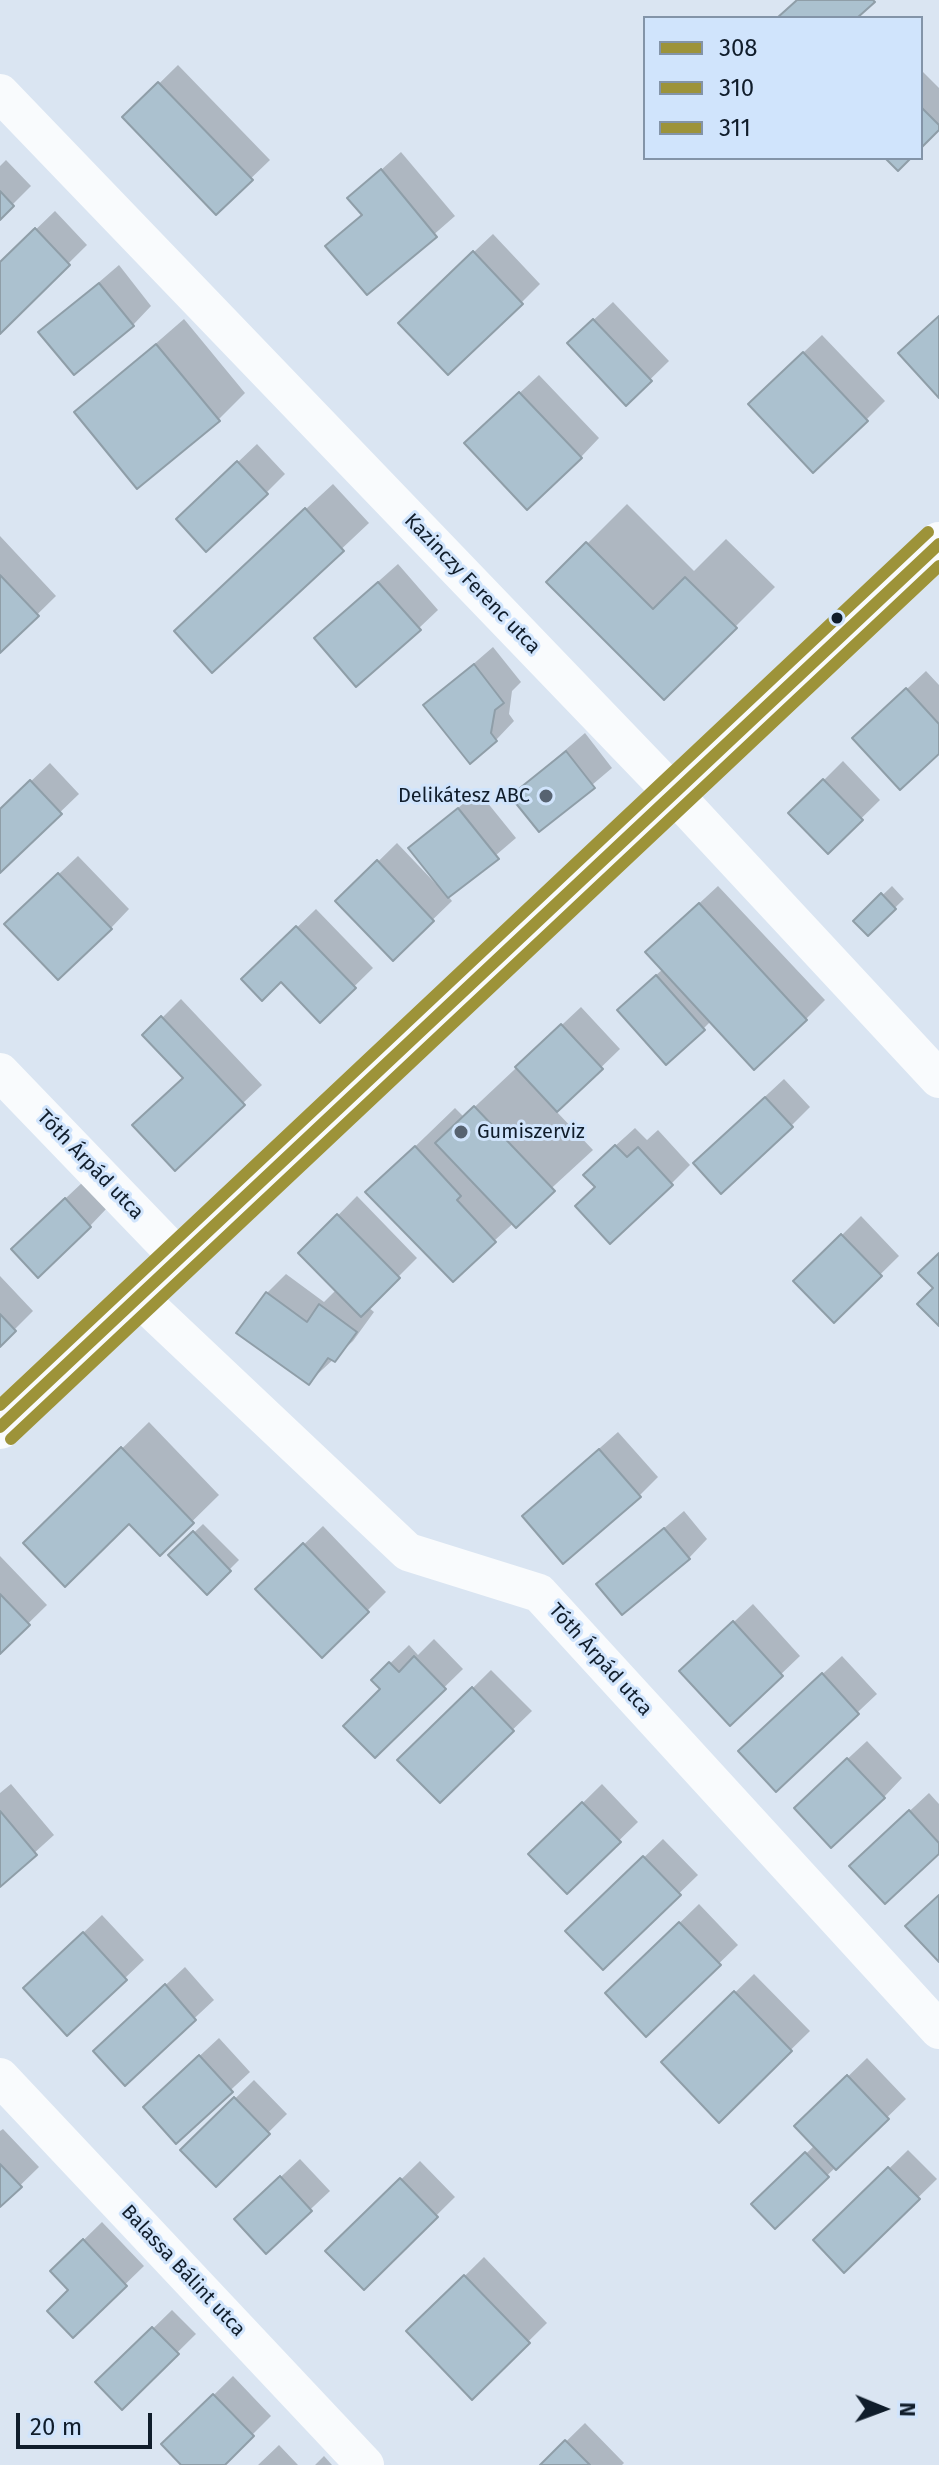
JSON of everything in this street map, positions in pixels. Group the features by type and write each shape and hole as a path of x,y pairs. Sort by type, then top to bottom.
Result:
{"street":[{"name":"Kazinczy Ferenc utca","path":"0,93 673,793 939,1079"},
{"path":"0,1427 939,544"},
{"name":"Tóth Árpád utca","path":"0,1072 180,1259"},
{"name":"Tóth Árpád utca","path":"139,1298 408,1552 539,1593 939,2030"},
{"name":"Balassa Bálint utca","path":"0,2077 365,2465"}],"building":[{"path":"797,0 875,2 859,16 779,16"},
{"path":"158,82 253,180 216,215 122,117"},
{"path":"923,109 939,125 939,130 923,146"},
{"path":"887,160 909,160 898,171"},
{"path":"381,169 437,237 367,295 325,246 362,215 347,198"},
{"path":"0,191 14,206 0,220"},
{"path":"35,228 70,265 0,334 0,262"},
{"path":"473,251 523,304 448,375 398,323"},
{"path":"99,283 134,326 74,375 38,332"},
{"path":"939,316 939,398 898,353"},
{"path":"593,319 652,381 626,406 567,343"},
{"path":"156,344 220,421 137,489 74,412"},
{"path":"803,352 868,421 813,473 748,404"},
{"path":"519,392 582,458 527,510 464,443"},
{"path":"237,461 268,494 206,552 176,519"},
{"path":"305,508 344,551 212,673 174,631"},
{"path":"586,542 653,609 685,577 737,628 664,700 546,582"},
{"path":"0,575 39,616 0,653"},
{"path":"378,582 421,630 356,687 314,638"},
{"path":"474,664 504,703 495,710 491,733 497,741 470,764 423,705"},
{"path":"906,688 939,724 939,754 900,790 852,738"},
{"path":"566,751 595,788 539,832 510,796"},
{"path":"823,779 863,820 828,854 788,813"},
{"path":"30,780 62,814 0,873 0,809"},
{"path":"458,808 499,859 448,898 408,848"},
{"path":"377,860 434,921 393,961 335,901"},
{"path":"58,873 112,929 58,980 4,924"},
{"path":"881,893 896,909 868,936 853,921"},
{"path":"699,903 807,1020 754,1070 645,952"},
{"path":"296,926 356,988 320,1023 281,982 262,1001 241,979"},
{"path":"656,975 705,1030 666,1065 617,1010"},
{"path":"161,1016 245,1105 175,1171 132,1125 183,1078 142,1035"},
{"path":"561,1024 603,1069 557,1112 515,1067"},
{"path":"765,1097 793,1127 721,1194 693,1163"},
{"path":"474,1106 555,1191 516,1228 435,1143"},
{"path":"615,1145 627,1157 638,1147 673,1185 610,1244 575,1206 595,1187 583,1175"},
{"path":"415,1146 461,1196 457,1200 496,1242 453,1282 365,1192"},
{"path":"65,1198 91,1227 38,1278 11,1249"},
{"path":"337,1214 400,1278 361,1317 298,1253"},
{"path":"841,1234 882,1276 834,1323 793,1281"},
{"path":"939,1253 939,1326 917,1304 933,1288 918,1273"},
{"path":"266,1292 307,1322 319,1304 357,1332 335,1362 328,1358 309,1385 236,1333"},
{"path":"0,1314 16,1331 0,1347"},
{"path":"121,1447 194,1523 160,1556 129,1524 65,1587 23,1543"},
{"path":"599,1449 641,1497 563,1564 522,1516"},
{"path":"664,1528 690,1559 622,1615 596,1584"},
{"path":"193,1531 231,1571 207,1595 168,1555"},
{"path":"303,1543 369,1612 322,1658 255,1589"},
{"path":"0,1594 30,1625 0,1654"},
{"path":"733,1621 783,1676 730,1726 679,1671"},
{"path":"414,1656 446,1689 375,1758 343,1726 380,1689 371,1680 389,1662 399,1672"},
{"path":"822,1673 859,1714 776,1792 738,1751"},
{"path":"472,1687 514,1731 440,1803 397,1760"},
{"path":"847,1758 885,1798 831,1848 794,1808"},
{"path":"582,1802 621,1842 567,1894 528,1854"},
{"path":"909,1810 939,1843 939,1854 885,1904 849,1866"},
{"path":"0,1811 37,1855 0,1887"},
{"path":"643,1856 681,1895 603,1970 565,1931"},
{"path":"939,1895 939,1962 905,1926"},
{"path":"679,1922 721,1965 646,2037 605,1993"},
{"path":"83,1932 127,1980 67,2036 23,1988"},
{"path":"165,1984 196,2020 125,2086 93,2051"},
{"path":"734,1991 792,2051 719,2123 661,2062"},
{"path":"199,2055 233,2092 176,2144 143,2107"},
{"path":"847,2075 889,2119 836,2170 794,2126"},
{"path":"234,2097 270,2134 216,2187 180,2150"},
{"path":"805,2152 829,2177 775,2229 751,2204"},
{"path":"0,2164 22,2187 0,2207"},
{"path":"888,2167 920,2199 844,2273 813,2240"},
{"path":"280,2176 312,2211 266,2254 234,2219"},
{"path":"400,2178 438,2217 364,2290 325,2251"},
{"path":"83,2239 127,2286 73,2338 47,2311 68,2290 50,2271"},
{"path":"464,2275 530,2343 472,2400 406,2331"},
{"path":"152,2327 179,2354 122,2410 95,2382"},
{"path":"213,2394 254,2436 225,2465 181,2465 161,2444"},
{"path":"565,2440 590,2465 540,2465"}],"transit line":[{"name":"311","path":"0,1405 928,532"},
{"name":"308","path":"0,1427 939,544"},
{"name":"310","path":"11,1439 939,566"}],"place":[{"name":"Delikátesz ABC","path":"546,796"},
{"name":"Gumiszerviz","path":"461,1132"}]}
